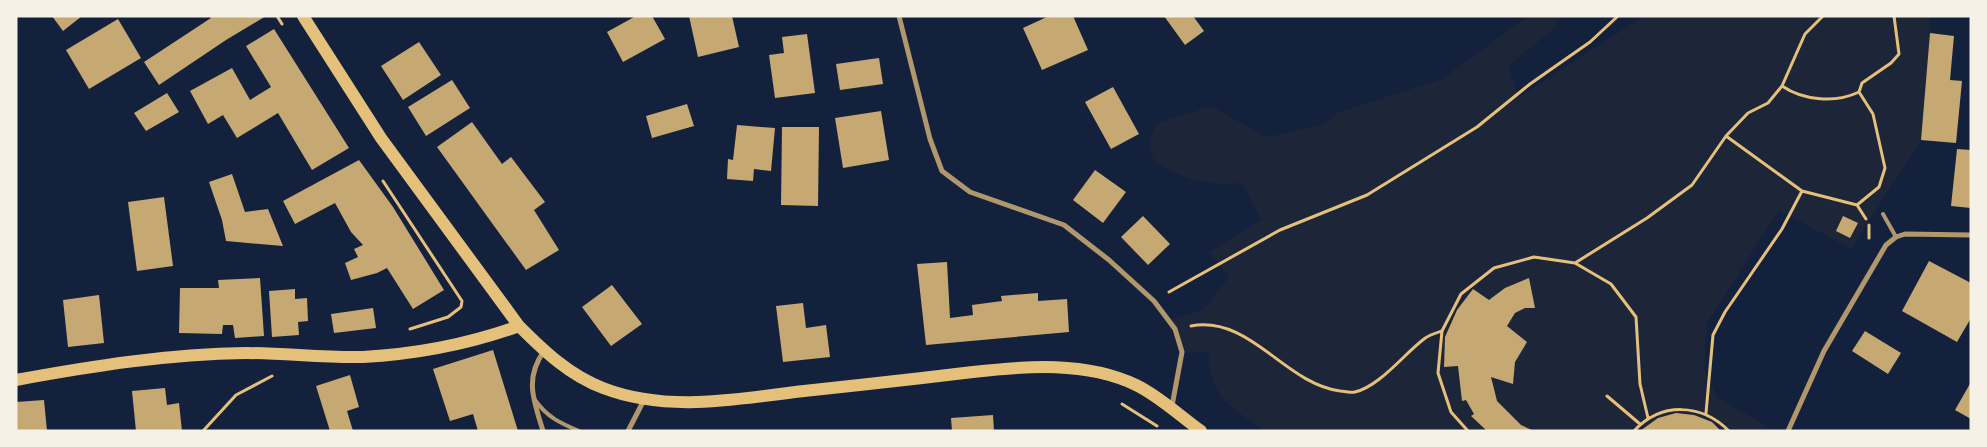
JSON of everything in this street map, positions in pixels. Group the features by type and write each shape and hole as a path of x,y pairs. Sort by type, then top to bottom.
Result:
{"main road":[{"path":"303,16 381,138 519,326 544,351 571,372 603,388 644,400 673,403 724,400 1022,367 1090,371 1136,385 1201,431"},
{"path":"16,380 103,365 187,356 245,353 362,357 419,352 488,337 519,326"}],"street":[{"path":"899,16 930,139 942,171 970,192 1064,225 1109,260 1154,301 1175,329 1182,352 1171,409"},
{"path":"1788,431 1824,351 1886,245 1896,236 1921,233 1971,236"},
{"path":"543,431 534,398 531,375 535,363 544,351"},
{"path":"628,431 644,400"}],"lane":[{"path":"1883,214 1896,236"},
{"path":"534,398 544,413 553,420 579,431"}],"path":[{"path":"1154,301 1280,230 1367,195 1477,126 1530,84 1590,42 1618,16"},
{"path":"1575,262 1648,218 1692,185 1726,136 1748,114 1768,103 1782,86 1805,34 1823,16"},
{"path":"1859,92 1862,83 1891,63 1899,54 1894,16"},
{"path":"1782,86 1807,97 1840,99 1859,92"},
{"path":"1726,136 1802,191 1857,205 1879,187 1885,168 1873,114 1859,92"},
{"path":"1706,413 1713,335 1725,312 1782,229 1802,191"},
{"path":"1468,431 1451,412 1438,372 1442,331 1461,294 1494,268 1534,257 1575,262 1611,284 1636,317 1640,384 1648,418"},
{"path":"1206,323 1227,328 1253,342 1308,380 1330,390 1355,392 1371,384 1426,337 1442,331"},
{"path":"203,431 236,395 280,372"},
{"path":"1607,396 1640,424"},
{"path":"1634,431 1648,418 1670,409 1688,409 1706,413 1720,422 1729,431"}],"shaded area":[{"path":"1528,16 1562,16 1550,32 1508,66 1519,97 1644,16 1931,16 1921,140 1851,249 1779,210 1707,323 1704,371 1718,398 1769,427 1768,431 1264,431 1231,407 1218,391 1210,368 1209,352 1182,352 1175,329 1168,320 1203,310 1229,277 1209,252 1261,220 1242,183 1217,184 1196,180 1154,162 1149,142 1156,124 1211,106 1266,137 1321,125 1339,112 1442,79"}],"building":[{"path":"52,16 82,16 63,31"},
{"path":"210,16 266,16 226,40 159,85 144,62 211,18"},
{"path":"636,16 652,16 665,39 623,62 607,32"},
{"path":"689,16 732,16 739,47 698,57"},
{"path":"1049,16 1073,16 1088,50 1042,70 1023,28"},
{"path":"1164,16 1193,16 1204,31 1185,45"},
{"path":"118,19 141,58 89,89 66,50"},
{"path":"274,29 349,148 312,170 278,113 237,138 223,115 208,124 190,91 232,68 250,100 271,87 246,46"},
{"path":"1930,33 1954,36 1950,80 1962,81 1956,143 1921,140"},
{"path":"807,34 815,93 775,98 769,55 784,53 782,37"},
{"path":"419,42 441,75 403,100 381,66"},
{"path":"879,58 883,84 840,90 836,64"},
{"path":"452,80 470,108 426,136 408,107"},
{"path":"1113,87 1139,134 1111,149 1085,102"},
{"path":"167,93 179,112 146,131 134,113"},
{"path":"687,104 694,126 652,138 646,116"},
{"path":"881,111 889,160 843,168 835,118"},
{"path":"472,122 502,164 511,157 545,202 534,210 559,250 526,270 437,147"},
{"path":"737,125 775,128 771,171 754,169 753,181 727,179 728,159 733,160"},
{"path":"782,127 819,127 818,206 781,205"},
{"path":"1957,149 1971,150 1971,208 1951,206"},
{"path":"359,160 393,207 444,290 413,309 387,268 377,273 351,280 345,263 358,257 354,249 363,245 351,232 335,203 295,224 283,201"},
{"path":"1095,170 1126,192 1103,223 1073,200"},
{"path":"232,174 245,212 268,209 283,246 226,241 222,220 209,182"},
{"path":"164,197 173,266 137,271 128,202"},
{"path":"1143,216 1170,244 1148,265 1121,237"},
{"path":"1843,216 1858,223 1850,238 1836,231"},
{"path":"1929,261 1971,283 1971,318 1957,342 1902,311"},
{"path":"947,262 950,318 973,315 972,305 1002,301 1001,296 1038,293 1038,301 1067,299 1069,332 926,345 917,264"},
{"path":"260,278 264,336 235,338 233,325 223,325 222,334 179,333 180,288 219,288 218,280"},
{"path":"1529,278 1535,308 1525,308 1515,313 1507,326 1527,342 1515,362 1513,384 1491,377 1497,401 1521,425 1534,431 1487,431 1471,416 1474,414 1466,400 1462,401 1458,366 1444,367 1445,337 1457,310 1473,289 1489,300 1505,288"},
{"path":"612,285 642,324 611,346 582,307"},
{"path":"295,289 295,299 307,298 308,321 298,322 299,335 272,337 269,291"},
{"path":"99,295 104,343 68,347 63,300"},
{"path":"803,303 806,328 826,325 830,357 783,362 776,306"},
{"path":"373,308 376,328 334,333 331,314"},
{"path":"1865,331 1901,353 1888,374 1852,351"},
{"path":"493,350 518,431 478,431 473,414 450,421 433,369"},
{"path":"350,375 359,407 347,411 353,431 330,431 316,386"},
{"path":"1971,382 1971,419 1955,410"},
{"path":"165,388 167,405 179,403 182,431 136,431 132,391"},
{"path":"44,400 47,431 16,431 16,402"},
{"path":"1676,413 1694,415 1712,422 1721,431 1640,431 1658,418"},
{"path":"993,415 994,431 952,431 951,418"}]}
